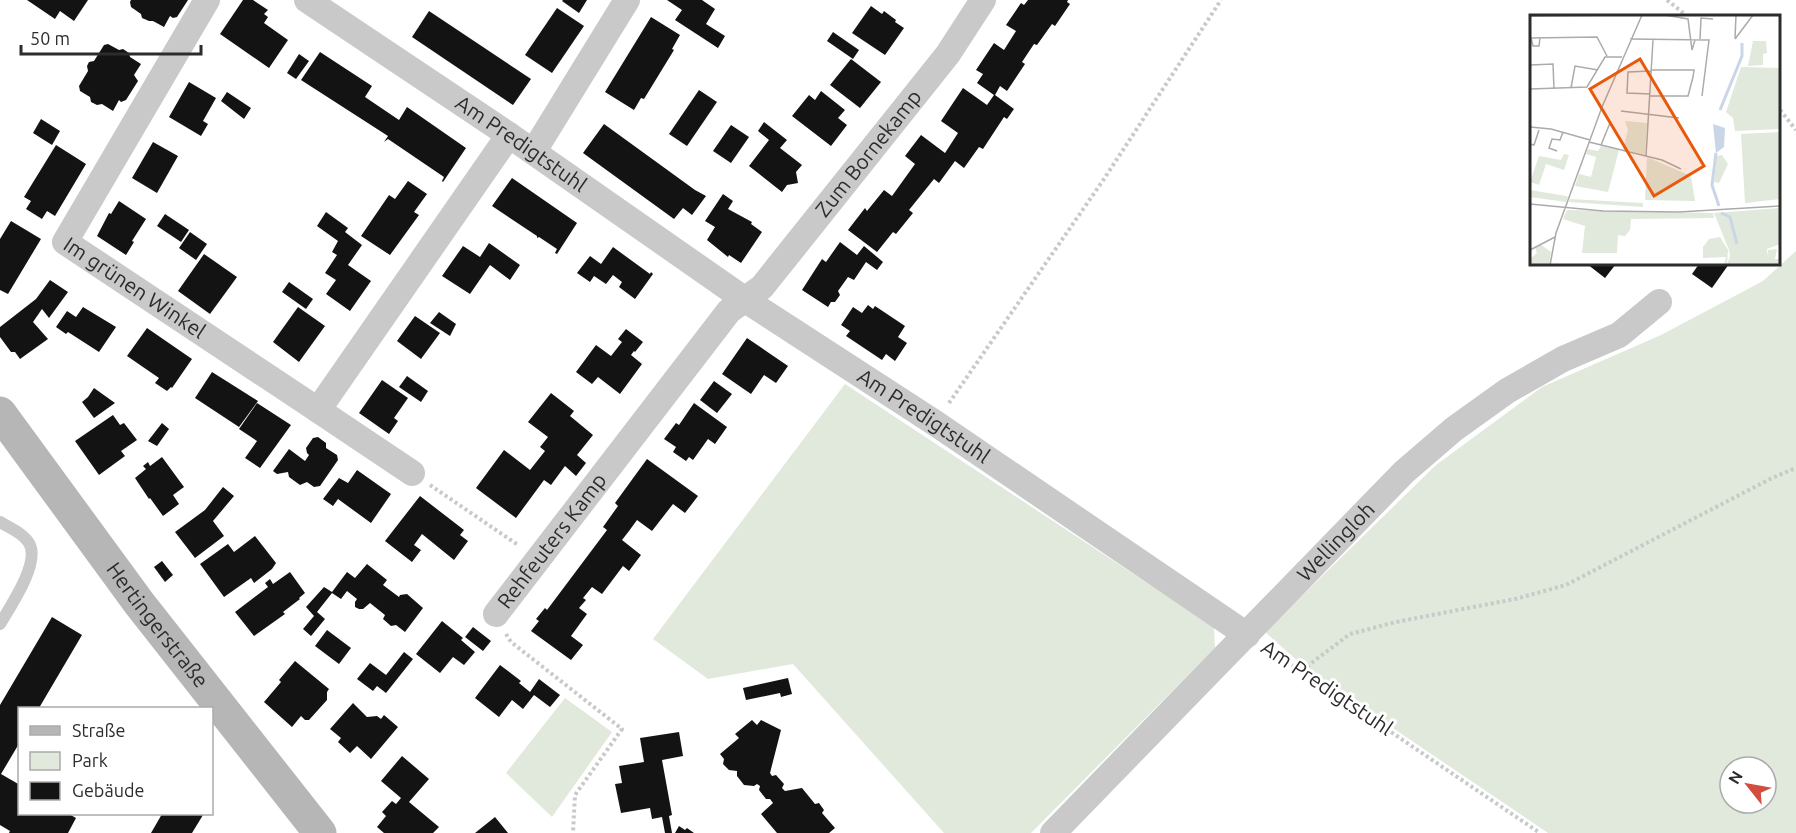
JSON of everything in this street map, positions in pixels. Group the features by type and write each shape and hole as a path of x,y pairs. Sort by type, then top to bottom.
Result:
{"street":[{"name":"Im grünen Winkel","path":"207,0 65,242 412,473"},
{"name":"Am Predigtstuhl","path":"307,0 534,151 744,299 935,423 1246,634"},
{"path":"534,151 627,0"},
{"name":"Zum Bornekamp","path":"744,299 762,287 887,132 948,54 983,0"},
{"path":"318,410 509,135"},
{"name":"Rehfeuters Kamp","path":"496,614 729,311 744,299"},
{"name":"Wellingloh","path":"1053,833 1404,472 1454,429 1507,391 1563,359 1619,335 1659,302"},
{"name":"Hertingerstraße","path":"0,413 139,603 321,833"}],"lane":[{"path":"0,522 24,536 31,547 32,561 20,590 0,624"}],"path":[{"path":"935,423 1104,179 1221,0"},
{"path":"1667,0 1686,15"},
{"path":"1781,112 1796,130"},
{"path":"1302,670 1350,634 1396,622 1515,599 1566,585 1772,478 1796,468"},
{"path":"412,473 462,505 539,560"},
{"name":"Rehfeuters Kamp","path":"496,614 511,642 622,729 575,795 573,833"},
{"name":"Am Predigtstuhl","path":"1246,634 1540,833"}],"green space":[{"path":"1796,251 1796,833 1548,833 1310,672 1265,632 1436,465 1542,387 1661,335 1763,281"},
{"path":"845,384 1214,627 1215,648 1031,833 944,833 793,664 708,679 653,639"},
{"path":"565,698 612,732 552,817 506,773"}],"building":[{"path":"27,0 88,0 74,21 60,11 55,19"},
{"path":"131,0 188,0 177,17 170,16 164,27 142,18 141,14 131,7"},
{"path":"243,0 253,0 268,10 264,14 268,17 264,23 288,40 269,68 220,34"},
{"path":"563,0 587,0 579,13"},
{"path":"667,0 702,0 715,9 706,24 725,36 718,48 675,20 682,10"},
{"path":"1028,0 1068,0 1070,4 1055,26 1052,24 1037,45 1034,44 1022,62 1025,64 1007,91 1000,86 995,95 1014,109 1007,119 1004,117 983,149 979,147 964,168 955,161 939,183 934,179 909,210 913,213 896,234 893,232 877,252 848,230 865,208 867,211 884,190 892,196 915,164 905,156 921,135 945,153 958,133 941,121 963,88 987,105 994,95 977,83 983,74 976,70 994,43 1004,50 1016,31 1006,25 1021,3 1024,5"},
{"path":"871,6 882,14 884,11 904,28 885,55 852,33"},
{"path":"557,8 584,26 552,73 525,55"},
{"path":"429,11 531,79 513,105 412,37"},
{"path":"651,17 680,35 672,49 674,50 644,99 641,98 634,110 605,92"},
{"path":"833,32 859,50 853,59 827,41"},
{"path":"108,44 119,50 123,49 141,64 134,75 138,81 126,100 121,102 119,100 113,111 102,104 97,105 91,102 90,97 80,91 79,86 88,71 89,62 94,61 104,45"},
{"path":"320,52 372,86 365,97 399,120 407,107 466,148 443,182 444,177 388,139 384,142 388,136 301,80"},
{"path":"299,54 309,61 296,79 287,73"},
{"path":"851,59 881,82 860,108 830,85"},
{"path":"189,82 216,98 203,121 208,124 201,136 169,117"},
{"path":"699,90 717,102 687,146 669,134"},
{"path":"821,91 845,110 838,118 847,125 831,146 792,116 809,95 815,100"},
{"path":"227,92 251,108 244,119 221,101"},
{"path":"41,119 60,131 52,145 33,133"},
{"path":"764,122 787,140 780,148 802,165 796,172 798,183 787,185 782,192 749,166 769,140 758,131"},
{"path":"604,124 706,196 692,215 683,208 674,219 583,153"},
{"path":"731,125 749,137 731,163 713,151"},
{"path":"153,142 178,156 157,193 132,178"},
{"path":"56,145 86,164 55,216 47,211 42,219 26,209 31,201 24,197"},
{"path":"512,178 577,223 557,254 555,253 557,249 539,237 537,238 492,206"},
{"path":"408,181 427,194 414,212 419,215 390,255 361,236 389,195 395,199"},
{"path":"723,194 733,201 728,209 752,222 751,224 762,232 741,263 729,255 728,257 707,240 715,227 705,221"},
{"path":"119,201 146,219 126,255 97,236 109,213 111,214"},
{"path":"326,212 348,228 345,232 362,245 348,265 371,281 350,311 326,294 336,280 325,273 337,255 332,252 338,241 317,226"},
{"path":"165,214 189,230 181,242 157,226"},
{"path":"11,221 41,239 8,294 0,290 0,239"},
{"path":"190,232 207,244 196,260 179,248"},
{"path":"840,242 857,255 864,246 883,262 877,270 866,262 854,280 848,277 838,291 840,295 828,307 802,290 822,259 826,262"},
{"path":"489,243 520,265 510,280 490,265 470,294 442,276 463,246 480,257"},
{"path":"613,247 653,274 635,299 619,287 622,282 613,275 606,284 594,276 590,282 577,273 590,256 601,264"},
{"path":"204,254 237,277 210,314 178,291"},
{"path":"1590,266 1614,266 1605,278"},
{"path":"1698,266 1728,266 1712,288 1692,274"},
{"path":"50,280 68,292 49,318 42,309 33,322 48,339 20,359 15,352 11,352 0,337 0,327 36,299"},
{"path":"289,282 313,299 306,309 282,292"},
{"path":"868,305 873,309 875,306 905,326 898,337 907,343 895,361 886,354 882,360 846,336 850,331 841,325 853,307 862,313"},
{"path":"83,307 116,327 99,352 56,327 67,311 76,317"},
{"path":"298,307 325,326 299,362 273,342"},
{"path":"439,312 456,324 450,336 430,323"},
{"path":"415,316 440,333 421,359 397,341"},
{"path":"147,328 192,359 172,388 167,391 155,383 159,378 127,356"},
{"path":"626,329 643,342 631,355 642,364 620,394 598,377 592,384 576,372 596,345 611,356 622,342 618,339"},
{"path":"747,338 788,366 776,383 764,375 751,394 722,374"},
{"path":"212,372 258,401 239,427 195,398"},
{"path":"407,376 428,391 421,402 399,387"},
{"path":"382,380 408,398 394,418 398,421 389,434 359,413"},
{"path":"714,381 732,394 717,413 700,400"},
{"path":"94,388 115,403 94,418 82,402"},
{"path":"551,393 574,411 570,416 593,435 577,455 586,463 576,476 565,466 551,485 544,480 516,518 476,488 504,450 530,470 545,451 540,447 548,437 528,422"},
{"path":"257,403 291,425 260,468 245,458 257,441 239,429"},
{"path":"694,403 727,427 715,444 708,439 693,460 689,457 686,461 673,452 676,447 664,439 676,423 679,425"},
{"path":"113,415 120,425 124,423 137,440 121,451 125,456 99,475 75,441"},
{"path":"162,423 169,429 157,446 148,441"},
{"path":"318,437 326,443 326,448 337,455 338,460 320,486 314,487 307,482 300,485 289,477 288,472 277,474 273,471 289,449 305,461 309,455 306,448 313,438"},
{"path":"162,457 184,487 173,495 179,504 163,516 135,478 146,469 143,466 148,462 150,466"},
{"path":"647,459 698,496 685,513 673,504 652,531 637,520 622,540 641,555 629,571 623,566 602,594 592,587 583,598 586,600 579,608 587,614 571,636 583,645 571,660 531,631 539,621 536,619 545,608 547,610 607,530 603,527 618,506 615,503"},
{"path":"357,470 391,494 371,523 338,499 333,506 323,499 339,478 348,483"},
{"path":"223,487 234,496 213,521 224,536 195,558 175,532 205,510"},
{"path":"420,496 464,530 460,535 468,541 454,560 422,534 414,545 421,550 412,562 385,541"},
{"path":"255,536 276,563 254,583 251,578 224,597 200,564 228,544 234,552"},
{"path":"162,561 173,575 165,582 154,567"},
{"path":"367,564 387,580 383,585 399,597 407,594 423,608 405,632 396,625 391,626 383,619 385,615 370,603 363,609 355,607 357,599 347,591 341,599 332,593 317,612 325,619 311,636 303,629 314,616 306,607 324,587 332,592 347,572 355,578"},
{"path":"290,572 305,593 283,612 285,614 254,636 235,612 268,587 265,583 270,579 273,584"},
{"path":"52,617 82,635 40,707 18,707 18,745 1,774 18,784 18,815 71,815 76,818 68,833 9,833 10,831 0,825 0,705"},
{"path":"442,621 463,638 461,640 475,652 464,665 453,657 440,673 416,654"},
{"path":"473,627 491,641 483,651 465,637"},
{"path":"327,630 351,648 339,664 315,646"},
{"path":"404,652 413,659 386,693 377,686 373,691 357,679 370,663 386,675"},
{"path":"295,661 329,689 327,700 309,720 301,716 292,727 264,702"},
{"path":"500,665 521,681 519,683 530,692 539,679 560,695 550,707 534,695 523,709 512,700 499,717 475,698"},
{"path":"788,678 792,694 781,697 780,693 746,700 743,688"},
{"path":"353,703 367,717 377,716 381,719 384,715 398,727 371,759 357,746 350,753 338,742 341,738 330,729"},
{"path":"752,720 757,725 761,720 781,730 770,773 772,776 776,775 784,784 782,788 785,791 802,788 815,804 819,803 824,810 822,813 835,828 829,833 777,833 761,814 773,803 770,799 766,799 759,790 760,786 757,784 744,785 737,776 737,771 729,770 723,764 724,759 720,754 739,738 735,734"},
{"path":"679,732 683,756 662,760 672,815 669,816 672,833 665,833 662,817 652,819 650,808 621,813 615,784 622,783 619,766 644,762 640,738"},
{"path":"402,756 429,779 409,802 439,827 433,833 384,833 377,827 386,816 382,812 392,801 396,804 401,798 381,781"},
{"path":"161,815 203,815 192,833 151,833"},
{"path":"495,817 508,833 475,833"},
{"path":"679,826 685,830 687,828 694,833 675,833"}]}
